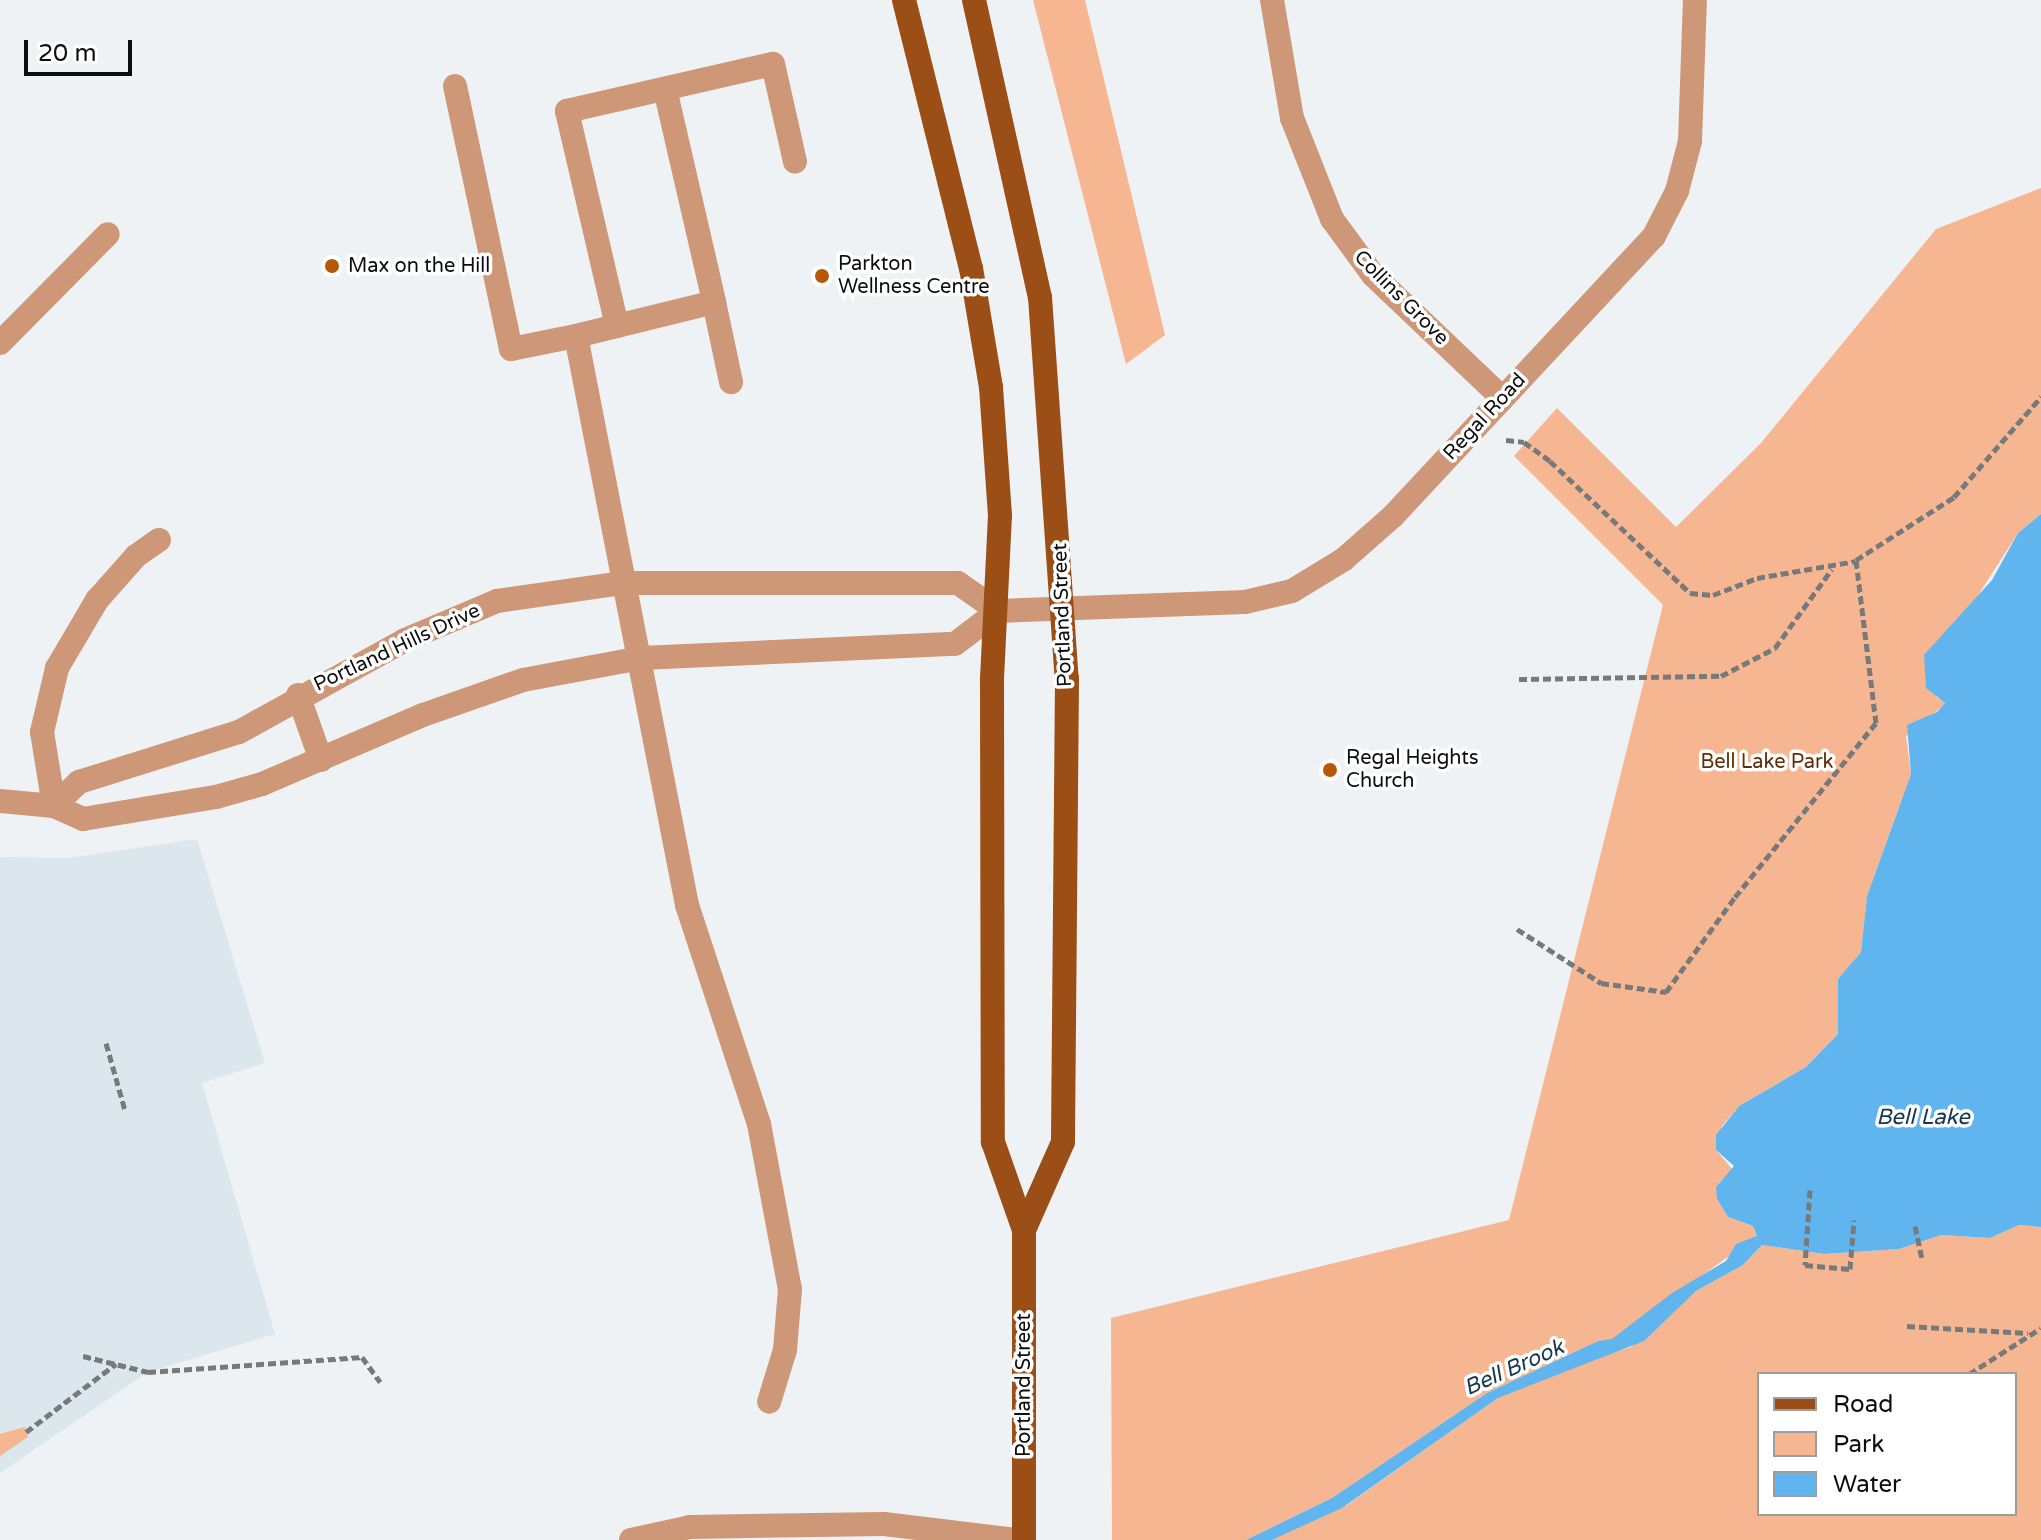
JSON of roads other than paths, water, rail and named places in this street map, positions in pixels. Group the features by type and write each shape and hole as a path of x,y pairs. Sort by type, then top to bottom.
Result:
{"main road":[{"name":"Portland Street","path":"904,0 971,268 991,387 1000,515 998,611 992,680 993,1142 1024,1230 1024,1540"},
{"name":"Portland Street","path":"974,0 1040,297 1064,607 1063,1142 1024,1230"}],"street":[{"name":"Collins Grove","path":"1272,0 1292,118 1332,219 1373,275 1501,397"},
{"name":"Regal Road","path":"1064,607 1245,602 1292,591 1343,560 1393,516 1501,397 1640,257 1667,214 1690,141 1695,0"},
{"path":"617,326 567,111 773,64 795,162"},
{"path":"455,86 511,349 714,302"},
{"path":"665,89 731,382"},
{"path":"0,343 108,234"},
{"path":"576,336 687,905 759,1124 790,1289 785,1350 769,1402"},
{"path":"54,806 42,732 57,668 97,600 136,556 159,540"},
{"name":"Portland Hills Drive","path":"54,806 79,782 239,732 298,695 405,640 497,601 622,583 958,583 998,611"},
{"path":"0,801 54,806 83,819 165,808 262,784 423,715 523,680 641,658 955,644 998,611 1064,607"},
{"path":"298,695 321,760"},
{"path":"631,1540 690,1527 749,1532 884,1524 1016,1540"}],"water":[{"name":"Bell Lake","path":"2041,514 2041,1227 2019,1225 1990,1238 1941,1235 1899,1249 1824,1254 1762,1245 1743,1265 1696,1291 1644,1341 1498,1398 1342,1508 1272,1540 1246,1540 1332,1498 1487,1393 1598,1341 1612,1339 1672,1293 1726,1261 1736,1244 1757,1236 1753,1226 1728,1217 1717,1199 1716,1187 1734,1166 1716,1150 1716,1135 1739,1106 1806,1067 1838,1034 1838,979 1861,952 1867,896 1911,774 1907,725 1937,712 1945,703 1926,688 1924,655 1992,580 2018,533"}],"place":[{"name":"Max on the Hill","path":"332,266"},
{"name":"Parkton Wellness Centre","path":"822,276"},
{"name":"Regal Heights Church","path":"1330,770"}],"park label":[{"name":"Bell Lake Park","path":"1767,762"}],"water label":[{"name":"Bell Brook","path":"1514,1368"}]}
